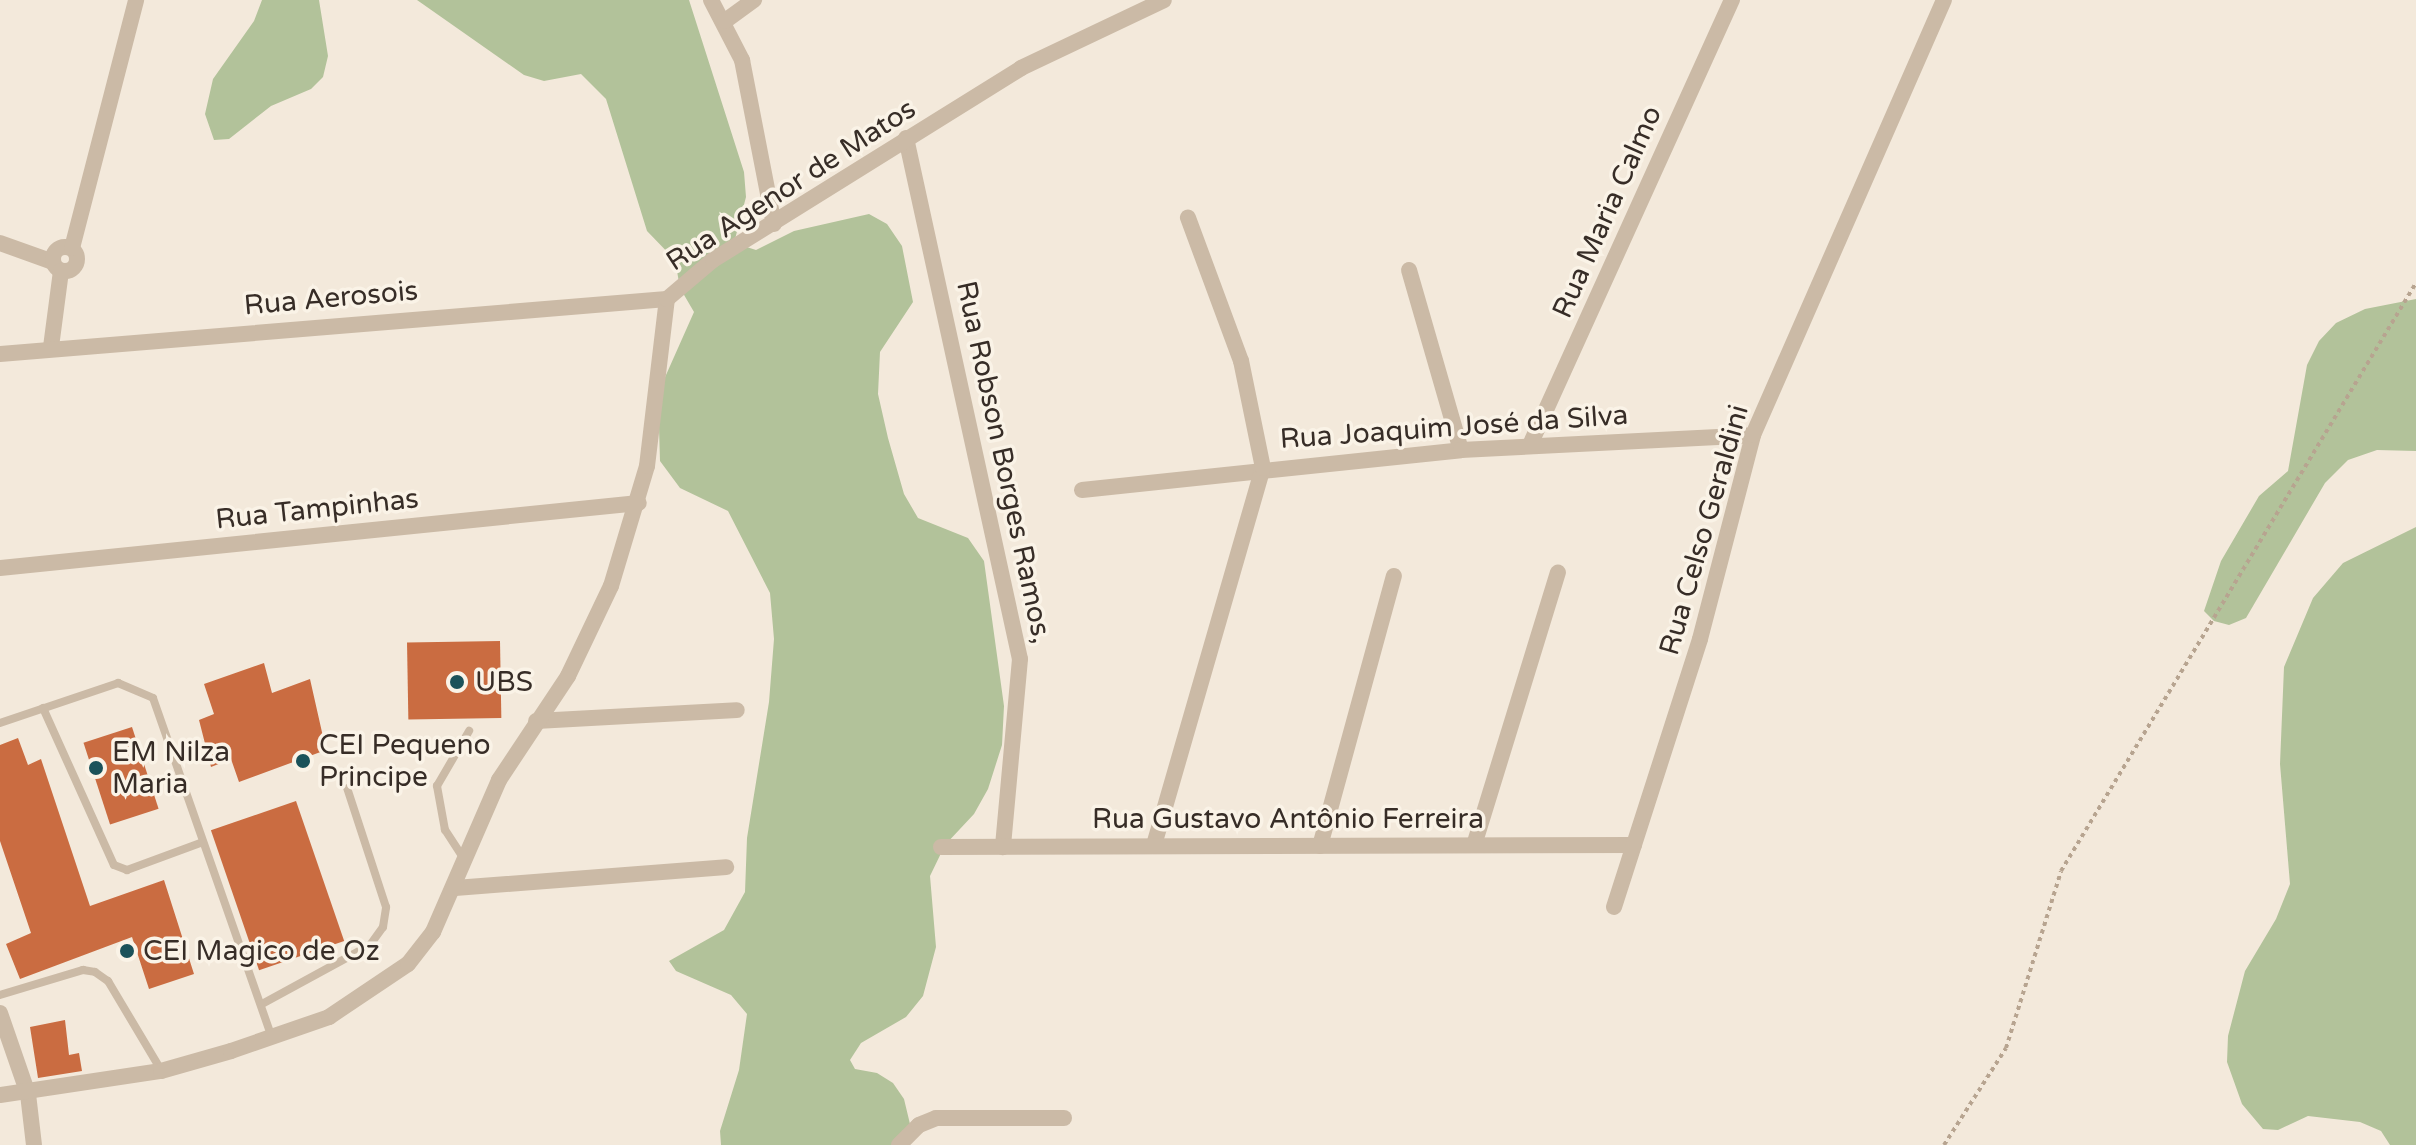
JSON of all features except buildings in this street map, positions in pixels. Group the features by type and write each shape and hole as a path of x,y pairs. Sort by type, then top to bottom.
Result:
{"street":[{"path":"51,347 61,258 84,200 136,0"},
{"path":"711,0 725,21 742,60 774,224"},
{"path":"725,21 754,0"},
{"name":"Rua Agenor de Matos","path":"0,1095 28,1094 161,1071 329,1017 381,986 433,932 455,888 499,780 568,676 611,586 639,503 667,299 713,260 1021,68 1164,0"},
{"name":"Rua Maria Calmo","path":"1530,445 1732,0"},
{"name":"Rua Celso Geraldini","path":"1614,907 1721,567 1753,435 1944,0"},
{"name":"Rua Robson Borges Ramos,","path":"906,138 1020,659 1003,847"},
{"path":"1082,490 1263,468 1241,361 1188,218"},
{"path":"8,247 61,258"},
{"path":"1409,270 1461,450"},
{"name":"Rua Aerosois","path":"0,354 51,347 667,299"},
{"name":"Rua Joaquim José da Silva","path":"1154,845 1263,468 1530,445 1753,435"},
{"name":"Rua Tampinhas","path":"0,568 639,503"},
{"path":"1475,842 1558,572"},
{"path":"1320,846 1394,576"},
{"path":"536,721 737,710"},
{"name":"Rua Gustavo Antônio Ferreira","path":"941,847 1320,846 1475,842 1634,845"},
{"path":"455,888 726,867"},
{"path":"0,1013 28,1094 34,1145"},
{"path":"899,1145 919,1125 936,1118 1064,1118"}],"lane":[{"path":"0,723 118,683 153,698 272,1037"},
{"path":"43,708 119,869 203,842"},
{"path":"464,860 445,830 437,786 469,731"},
{"path":"262,1004 370,945 383,927 386,907 347,788"},
{"path":"0,995 83,970 95,972 108,981 161,1071"}],"path":[{"path":"1944,1145 2006,1048 2061,871 2416,283"}],"green space":[{"path":"262,0 319,0 328,56 323,77 311,89 271,106 229,139 214,140 205,114 213,79 254,21"},
{"path":"417,0 689,0 744,172 746,197 734,243 756,250 794,231 869,214 887,224 902,246 913,302 880,352 878,394 904,494 918,518 968,538 984,561 1004,706 1002,745 988,789 974,814 945,845 930,876 936,947 923,996 906,1017 861,1043 850,1060 855,1069 877,1073 893,1083 904,1099 910,1124 892,1145 721,1145 720,1131 739,1070 747,1014 731,995 676,971 669,961 724,930 745,892 747,838 769,702 774,639 770,593 728,511 680,488 660,461 658,393 694,312 680,288 675,260 647,231 606,99 581,74 544,81 524,75"},
{"path":"2416,299 2416,451 2377,450 2348,460 2325,483 2246,618 2229,625 2214,621 2204,611 2221,561 2259,496 2288,471 2307,365 2319,341 2336,323 2365,309"},
{"path":"2416,527 2416,1145 2390,1145 2381,1131 2360,1122 2308,1116 2278,1130 2263,1129 2242,1104 2227,1062 2228,1036 2245,971 2276,919 2290,884 2280,764 2284,667 2313,598 2343,563"}],"place":[{"name":"UBS","path":"457,682"},
{"name":"CEI Pequeno Principe","path":"303,761"},
{"name":"EM Nilza Maria","path":"96,768"},
{"name":"CEI Magico de Oz","path":"127,951"}]}
